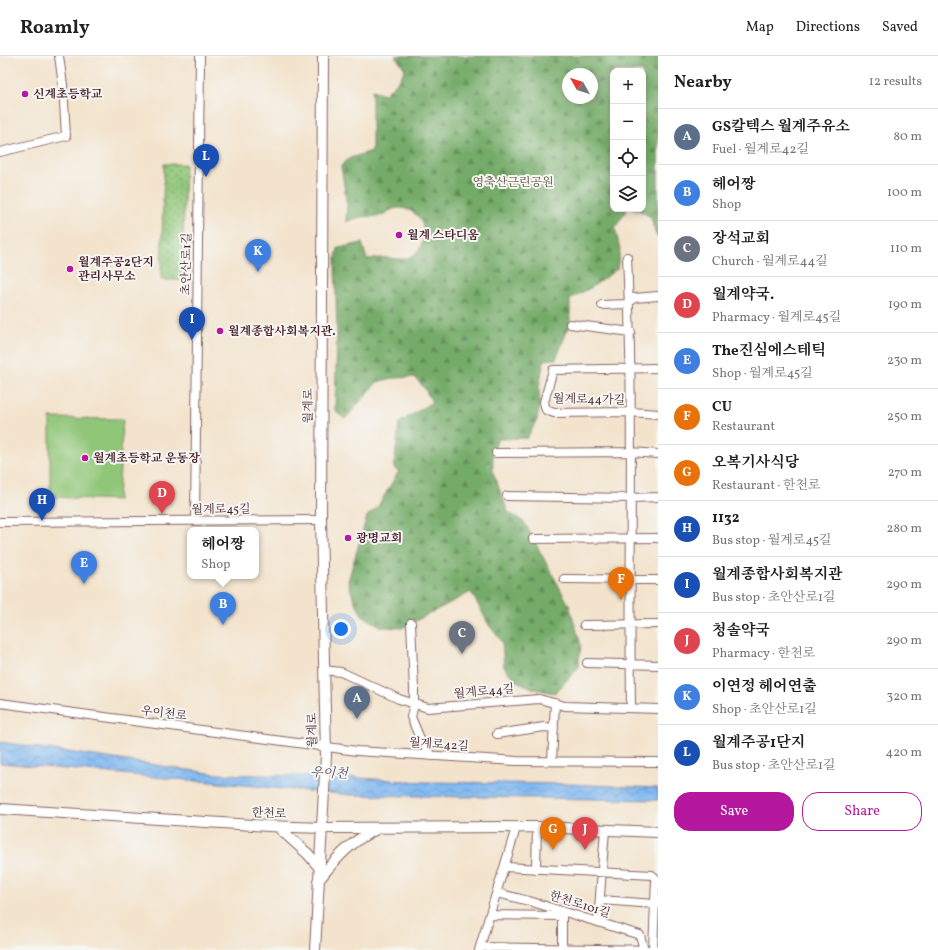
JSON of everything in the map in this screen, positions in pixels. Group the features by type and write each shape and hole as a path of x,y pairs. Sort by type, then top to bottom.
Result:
{"main road":[{"name":"월계로","path":"321,828 324,803 325,751 321,520 324,104 323,56"},
{"name":"한천로","path":"0,808 321,828 537,827 658,832"},
{"path":"278,826 308,854 319,867"},
{"path":"315,950 321,828"},
{"path":"318,881 348,848 356,841 378,828"}],"street":[{"path":"0,152 66,136 63,85 59,56"},
{"name":"초안산로1길","path":"195,521 200,56"},
{"name":"월계로44가길","path":"627,257 631,332 631,708"},
{"path":"602,305 626,304 634,298 658,296"},
{"path":"570,324 631,332"},
{"path":"631,369 658,368"},
{"name":"월계로44가길","path":"631,369 553,370 544,402 546,410 554,413 631,412"},
{"path":"631,412 658,414"},
{"path":"496,453 631,452 658,454"},
{"path":"507,496 658,497"},
{"name":"월계로45길","path":"0,522 321,520"},
{"path":"533,539 658,538"},
{"path":"564,579 658,580"},
{"path":"411,623 414,704 411,717 421,741 431,756"},
{"path":"584,625 658,624"},
{"path":"587,663 658,665"},
{"name":"월계로44길","path":"324,670 341,672 399,699 428,708 539,699 565,706 658,709"},
{"name":"우이천로","path":"0,703 325,751"},
{"path":"552,761 555,703"},
{"path":"497,734 544,727 554,728"},
{"name":"월계로42길","path":"325,751 357,751 517,761 658,762"},
{"path":"536,869 537,827"},
{"path":"516,828 480,949 658,950"},
{"path":"598,922 605,830"},
{"path":"505,867 652,875 657,879 653,950"},
{"name":"한천로101길","path":"497,894 529,901 562,913 640,935 644,950"},
{"path":"600,900 655,904"},
{"path":"562,913 562,950"},
{"name":"한천로101길","path":"490,915 562,913"}],"green space":[{"name":"영축산근린공원","path":"395,56 658,56 658,238 655,233 651,217 642,212 646,212 646,68 610,68 610,212 625,212 615,228 620,249 617,269 592,287 570,299 570,324 556,359 544,360 539,387 540,403 537,420 527,438 497,439 493,457 493,472 508,512 524,522 569,605 581,645 578,668 555,693 535,689 516,681 504,667 502,642 489,625 471,592 402,628 382,627 362,615 354,600 348,581 367,516 377,508 399,471 394,468 399,423 432,402 425,389 415,377 393,378 377,382 345,419 335,411 337,331 335,263 338,248 362,243 367,259 404,259 410,257 416,252 421,246 423,239 424,232 419,218 413,212 406,209 397,208 380,216 355,218 346,222 347,205 341,166 350,158 372,151 372,90 385,94 400,79 405,69"},
{"path":"164,164 185,164 182,280 161,280"},
{"name":"월계초등학교 운동장","path":"50,418 123,419 118,500 50,497"}],"water":[{"name":"우이천","path":"0,742 216,774 343,777 423,782 568,784 658,788 658,800 352,795 0,763"}],"place":[{"name":"신계초등학교","path":"25,94"},
{"name":"월계주공1단지","path":"206,177"},
{"name":"월계 스타디움","path":"399,235"},
{"name":"월계주공2단지 관리사무소","path":"70,269"},
{"name":"이연정 헤어연출","path":"258,272"},
{"name":"월계종합사회복지관.","path":"220,331"},
{"name":"월계종합사회복지관","path":"192,340"},
{"name":"월계초등학교 운동장","path":"85,458"},
{"name":"월계약국.","path":"162,514"},
{"name":"1132","path":"42,521"},
{"name":"광명교회","path":"348,538"},
{"name":"The진심에스테틱","path":"84,584"},
{"name":"CU","path":"621,600"},
{"name":"헤어짱","path":"223,625"},
{"name":"장석교회","path":"462,654"},
{"name":"GS칼텍스 월계주유소","path":"357,719"},
{"name":"오복기사식당","path":"553,850"},
{"name":"청솔약국","path":"585,850"}]}
